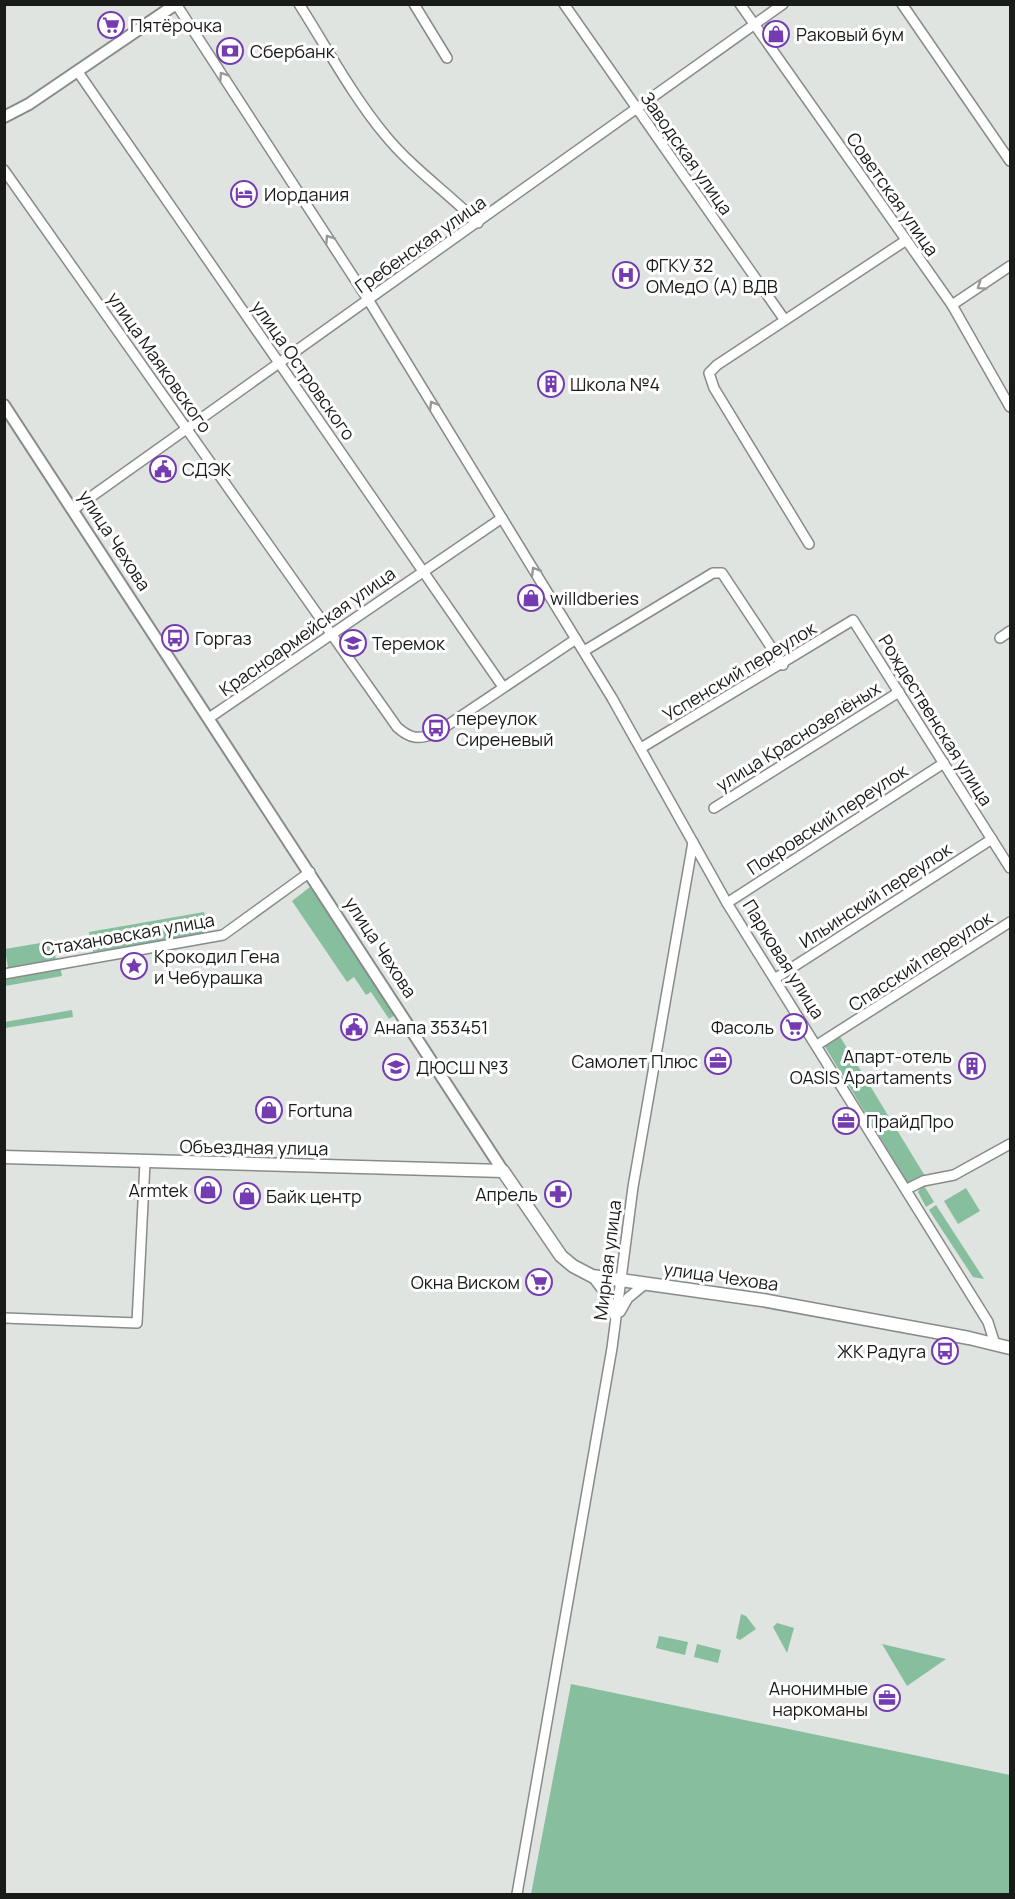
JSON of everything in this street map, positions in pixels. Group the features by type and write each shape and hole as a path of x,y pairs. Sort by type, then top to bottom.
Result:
{"main road":[{"name":"Объездная улица","path":"4,1158 503,1171"},
{"name":"улица Чехова","path":"503,1171 561,1256 573,1266 592,1276 762,1300 995,1344"},
{"path":"995,1344 1011,1348"}],"street":[{"path":"4,117 78,72 176,4"},
{"name":"Парковая улица","path":"176,4 369,301 584,651 727,903 776,978 988,1322 995,1344"},
{"path":"299,4 385,135 417,170 451,196 478,223"},
{"path":"414,4 447,58"},
{"name":"Заводская улица","path":"564,4 784,319"},
{"name":"Советская улица","path":"740,4 952,305 1011,407"},
{"name":"Гребенская улица","path":"74,509 783,4"},
{"path":"902,4 1011,161"},
{"name":"улица Островского","path":"78,72 503,687"},
{"name":"улица Маяковского","path":"4,170 397,727 406,735 421,740 436,733 503,687"},
{"path":"809,544 714,388 709,373 717,365 784,319 905,241"},
{"path":"952,305 1011,266"},
{"name":"улица Чехова","path":"4,405 74,509 503,1171"},
{"name":"Красноармейская улица","path":"209,718 502,518"},
{"path":"584,651 713,573 722,573 783,665"},
{"name":"Успенский переулок","path":"641,748 783,665 853,620"},
{"name":"Рождественская улица","path":"853,620 1011,868"},
{"path":"1000,638 1011,632"},
{"path":"503,687 576,639"},
{"name":"улица Краснозелёных","path":"714,808 900,692"},
{"name":"Покровский переулок","path":"727,903 944,763"},
{"name":"Ильинский переулок","path":"776,978 992,839"},
{"name":"Мирная улица","path":"517,1894 616,1322 633,1187 693,842"},
{"name":"Стахановская улица","path":"4,974 223,935 310,872"},
{"name":"Спасский переулок","path":"817,1045 1011,922"},
{"path":"907,1189 923,1181 954,1175 1011,1144"},
{"path":"4,1318 137,1323 145,1162"},
{"path":"592,1276 608,1297 616,1322"},
{"path":"616,1322 628,1298 645,1284"}],"green space":[{"path":"310,887 395,1015 389,1019 371,992 366,995 354,977 347,982 292,901"},
{"path":"204,912 208,933 93,952 89,932"},
{"path":"52,941 56,960 8,968 5,949"},
{"path":"60,965 62,976 5,986 5,976"},
{"path":"72,1010 73,1017 5,1028 5,1022"},
{"path":"839,1035 925,1176 909,1185 824,1045"},
{"path":"923,1184 934,1202 926,1207 918,1192"},
{"path":"966,1188 980,1211 958,1224 944,1201"},
{"path":"936,1205 984,1279 973,1277 929,1210"},
{"path":"741,1614 746,1616 756,1629 740,1640 736,1638"},
{"path":"777,1623 794,1628 787,1653 773,1627"},
{"path":"659,1636 688,1642 685,1655 656,1648"},
{"path":"697,1644 721,1650 718,1663 694,1657"},
{"path":"882,1644 946,1659 907,1686"},
{"path":"571,1684 1010,1775 1010,1894 531,1894"}],"place":[{"name":"Пятёрочка","path":"111,25"},
{"name":"Раковый бум","path":"776,34"},
{"name":"Сбербанк","path":"230,51"},
{"name":"Иордания","path":"244,194"},
{"name":"ФГКУ 32 ОМедО (А) ВДВ","path":"626,275"},
{"name":"Школа №4","path":"551,384"},
{"name":"СДЭК","path":"163,469"},
{"name":"willdberies","path":"531,598"},
{"name":"Горгаз","path":"175,638"},
{"name":"Теремок","path":"353,643"},
{"name":"переулок Сиреневый","path":"436,728"},
{"name":"Крокодил Гена и Чебурашка","path":"134,966"},
{"name":"Анапа 353451","path":"354,1027"},
{"name":"Фасоль","path":"794,1027"},
{"name":"Самолет Плюс","path":"718,1061"},
{"name":"Апарт-отель OASIS Apartaments","path":"972,1066"},
{"name":"ДЮСШ №3","path":"396,1067"},
{"name":"Fortuna","path":"269,1110"},
{"name":"ПрайдПро","path":"846,1121"},
{"name":"Armtek","path":"208,1190"},
{"name":"Апрель","path":"558,1194"},
{"name":"Байк центр","path":"247,1196"},
{"name":"Окна Виском","path":"539,1282"},
{"name":"ЖК Радуга","path":"945,1351"},
{"name":"Анонимные наркоманы","path":"887,1698"}]}
